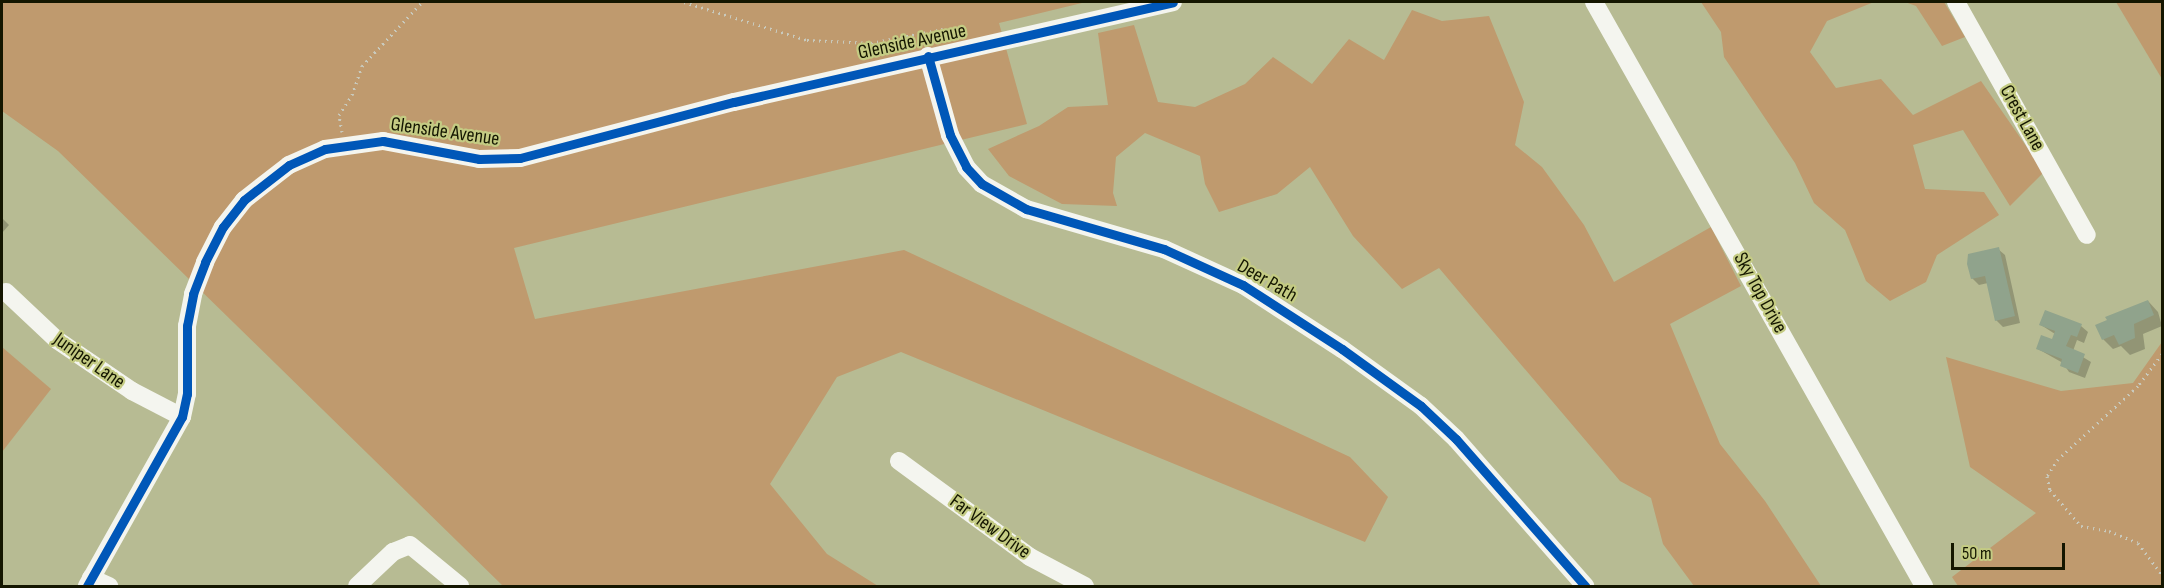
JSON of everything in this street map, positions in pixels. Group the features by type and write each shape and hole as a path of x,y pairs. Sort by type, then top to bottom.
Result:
{"street":[{"name":"Glenside Avenue","path":"89,582 182,417 193,294 223,227 244,200 273,175 307,156 344,145 383,141 479,159 520,158 928,56 1173,2"},
{"name":"Sky Top Drive","path":"1594,2 1924,586"},
{"name":"Crest Lane","path":"1956,2 2087,235"},
{"name":"Deer Path","path":"928,56 950,135 966,167 982,184 1026,209 1164,249 1243,285 1342,349 1421,406 1456,439 1585,586"},
{"name":"Juniper Lane","path":"6,292 57,340 132,391 182,417"},
{"name":"Far View Drive","path":"899,461 1030,557 1085,586"},
{"path":"357,586 393,552 410,545 460,586"},
{"path":"89,582 110,586"}],"path":[{"path":"344,145 339,115 352,95 362,66 422,2"},
{"path":"684,2 807,40 871,43 943,29 957,50"},
{"path":"2163,354 2138,386 2058,459 2047,476 2050,490 2081,526 2109,531 2138,543 2163,575"}],"shaded area":[{"path":"2,2 1086,2 999,23 1027,124 514,248 535,319 904,250 1350,457 1388,497 1365,542 901,352 837,377 770,484 827,554 878,586 503,586 58,151 2,111"},
{"path":"1701,2 1874,2 1827,21 1810,52 1836,88 1881,79 1913,115 1981,81 2044,172 2010,206 1963,130 1913,145 1925,189 1984,192 1999,215 1937,255 1926,282 1890,301 1866,281 1845,230 1814,203 1795,163 1724,57 1721,32"},
{"path":"1905,2 1944,2 1965,37 1942,46 1916,6"},
{"path":"2116,2 2162,2 2162,79"},
{"path":"1412,10 1442,21 1489,16 1524,102 1515,145 1542,167 1584,225 1614,282 1711,227 1741,286 1670,324 1720,444 1765,501 1821,586 1694,586 1663,544 1651,498 1620,481 1439,268 1402,289 1353,236 1310,167 1277,194 1219,212 1205,184 1200,156 1145,133 1116,157 1113,193 1117,206 1062,204 1009,176 988,149 1039,126 1068,107 1108,105 1098,33 1134,25 1158,102 1195,107 1245,84 1273,57 1312,84 1349,39 1384,60"},
{"path":"2162,342 2162,586 1958,586 1952,577 2036,513 1970,467 1946,357 2061,391 2133,383"},
{"path":"2,347 51,389 2,452"}],"building":[{"path":"1999,247 2015,316 1995,321 1985,276 1971,279 1967,264 1968,254"},
{"path":"2148,300 2154,315 2134,324 2135,338 2119,345 2114,335 2102,340 2095,325 2107,320 2105,317"},
{"path":"2045,310 2082,324 2077,337 2071,335 2066,346 2085,354 2078,373 2060,366 2062,359 2036,349 2041,335 2052,339 2055,331 2039,325"}],"cycle path":[{"path":"87,586 182,417 187,394 187,326 193,294 205,262 223,227 244,200 289,165 325,149 383,141 479,159 520,158 734,102 1173,2"},
{"path":"928,56 950,135 966,167 982,184 1026,209 1164,249 1243,285 1342,349 1421,406 1456,439 1585,586"}]}
